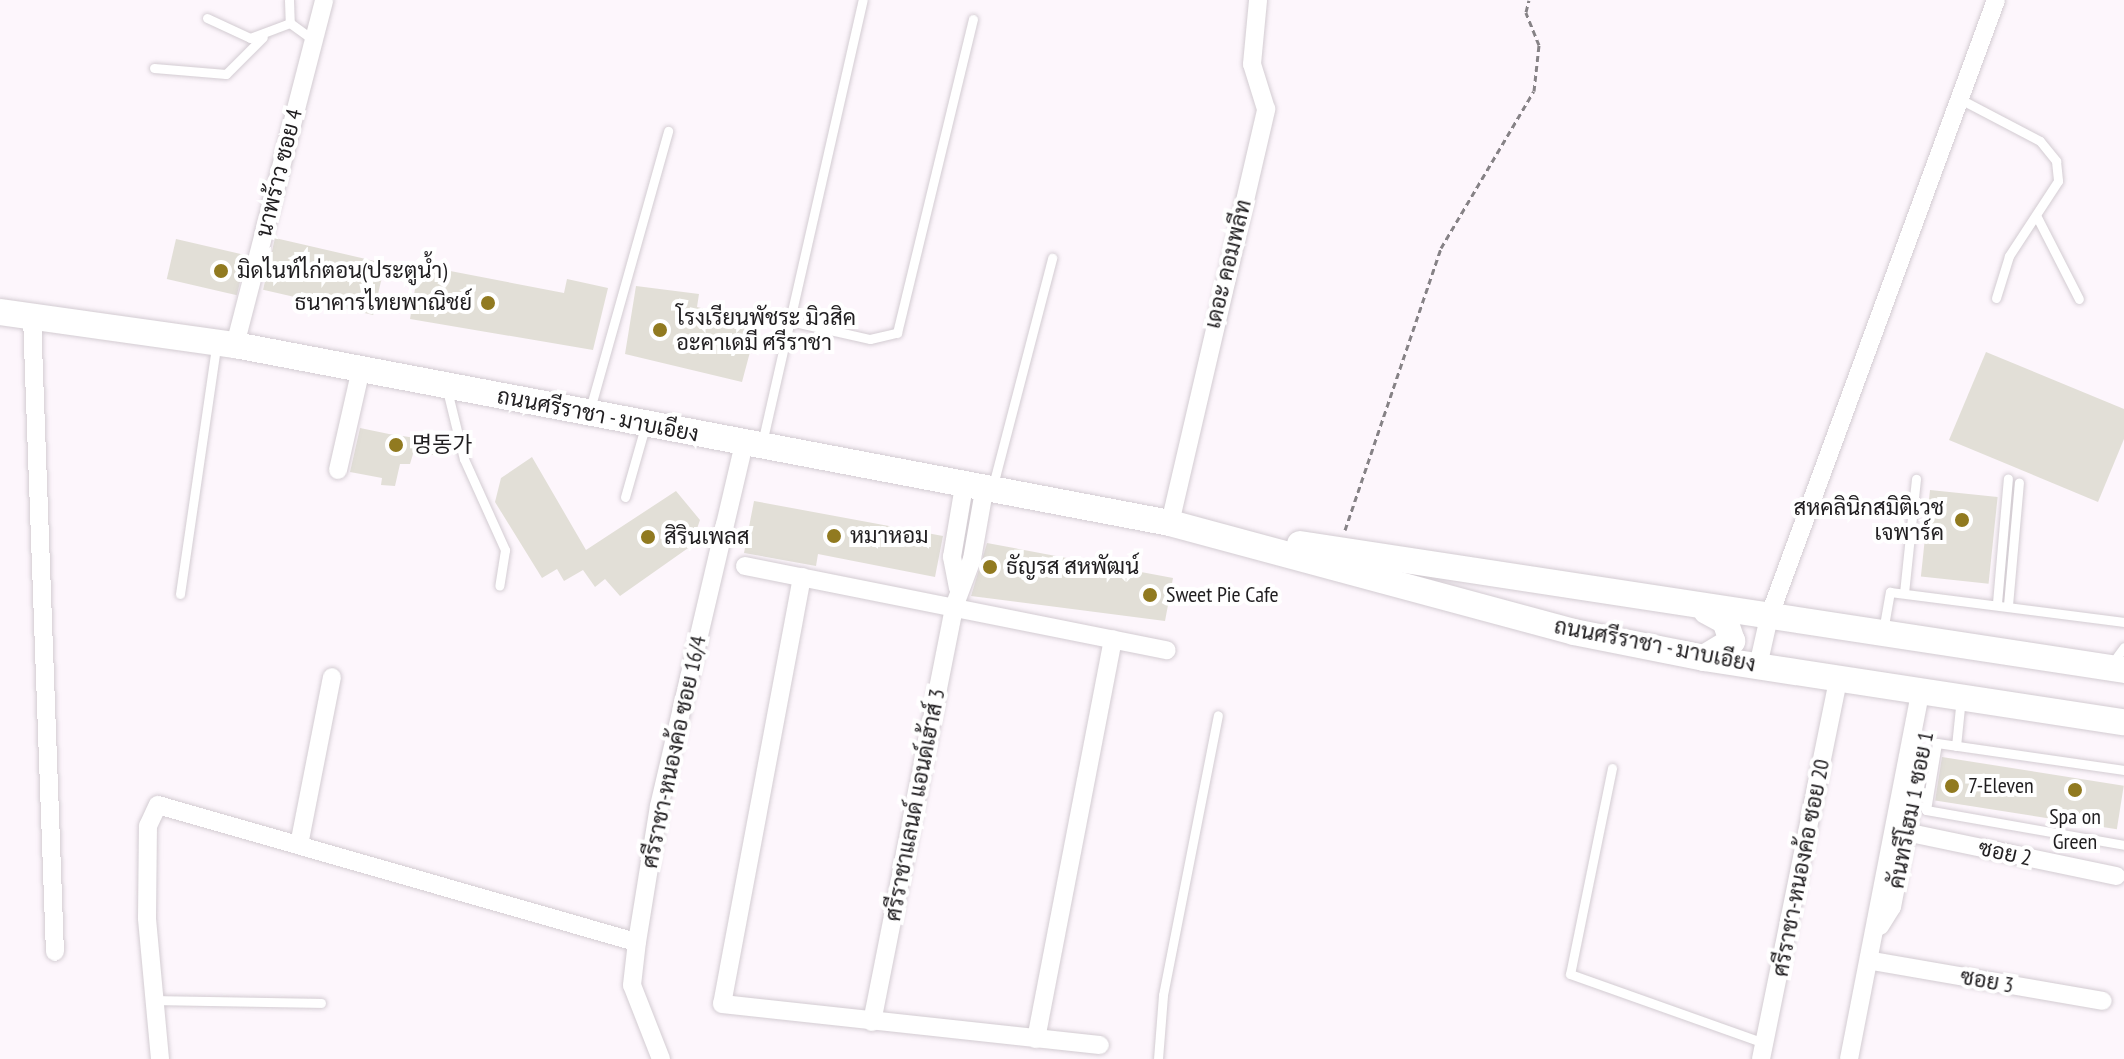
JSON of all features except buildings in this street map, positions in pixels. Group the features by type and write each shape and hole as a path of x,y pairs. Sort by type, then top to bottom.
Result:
{"main road":[{"name":"ถนนศรีราชา - มาบเอียง","path":"0,312 226,344 980,490 1182,526 1577,582 1705,610 2119,662"},
{"name":"ถนนศรีราชา - มาบเอียง","path":"1182,526 1574,632 1704,658 2124,722"},
{"path":"1704,658 1726,647 1732,631 1705,610"}],"street":[{"name":"นาพร้าว ซอย 4","path":"226,344 324,0"},
{"path":"1758,666 1769,617 1996,0"},
{"name":"เดอะ คอมพลีท","path":"1182,526 1266,109 1252,64 1260,2"},
{"path":"32,317 55,952"},
{"path":"338,470 361,369"},
{"name":"ศรีราชา-หนองค้อ ซอย 16/4","path":"661,1059 632,985 637,942 659,806 752,444"},
{"name":"ศรีราชาแลนด์ แอนด์เฮ้าส์ 3","path":"872,1022 956,597 952,557 980,490"},
{"path":"745,566 802,577 956,597 1113,639 1167,650"},
{"path":"802,577 722,1004 1100,1045"},
{"path":"1036,1039 1113,639"},
{"path":"299,845 332,677"},
{"name":"ศรีราชา-หนองค้อ ซอย 20","path":"1762,1051 1839,677"},
{"name":"คันทรีโฮม 1 ซอย 1","path":"1849,1059 1880,926 1892,907 1901,830 1928,690"},
{"path":"160,1059 148,826 158,805 637,942"},
{"name":"ซอย 2","path":"1901,830 2116,876"},
{"name":"ซอย 3","path":"1872,961 2103,1001"}],"lane":[{"path":"289,0 290,23"},
{"path":"752,444 790,321 863,0"},
{"path":"207,18 263,37"},
{"path":"790,321 870,339 897,333 973,19"},
{"path":"154,68 226,74 263,37 290,23"},
{"path":"290,23 313,40"},
{"path":"1960,99 2040,141 2056,161 2058,181 2009,256 1996,298"},
{"path":"589,413 668,131"},
{"path":"2037,217 2079,299"},
{"path":"980,490 1052,258"},
{"path":"180,594 226,344"},
{"path":"446,386 464,459 505,550 499,586"},
{"path":"625,497 646,423"},
{"path":"2002,604 2008,478"},
{"path":"1904,593 1916,479"},
{"path":"2002,604 2019,482"},
{"path":"1882,634 1890,592 2124,622"},
{"path":"1956,746 1962,695"},
{"path":"1158,1059 1163,995 1218,715"},
{"path":"2124,770 1937,743 1926,810 2124,845"},
{"path":"1612,768 1570,974 1762,1051"},
{"path":"155,1000 321,1003"}],"path":[{"path":"1338,549 1441,248 1534,91 1539,45 1526,12 1529,0"}],"place":[{"name":"มิดไนท์ไก่ตอน(ประตูน้ำ)","path":"221,271"},
{"name":"ธนาคารไทยพาณิชย์","path":"488,303"},
{"name":"โรงเรียนพัชระ มิวสิค อะคาเดมี ศรีราชา","path":"660,330"},
{"name":"명동가","path":"396,445"},
{"name":"สหคลินิกสมิติเวช เจพาร์ค","path":"1962,520"},
{"name":"หมาหอม","path":"834,536"},
{"name":"สิรินเพลส","path":"648,537"},
{"name":"ธัญรส สหพัฒน์","path":"990,567"},
{"name":"Sweet Pie Cafe","path":"1150,595"},
{"name":"7-Eleven","path":"1952,786"},
{"name":"Spa on Green","path":"2075,790"}]}
